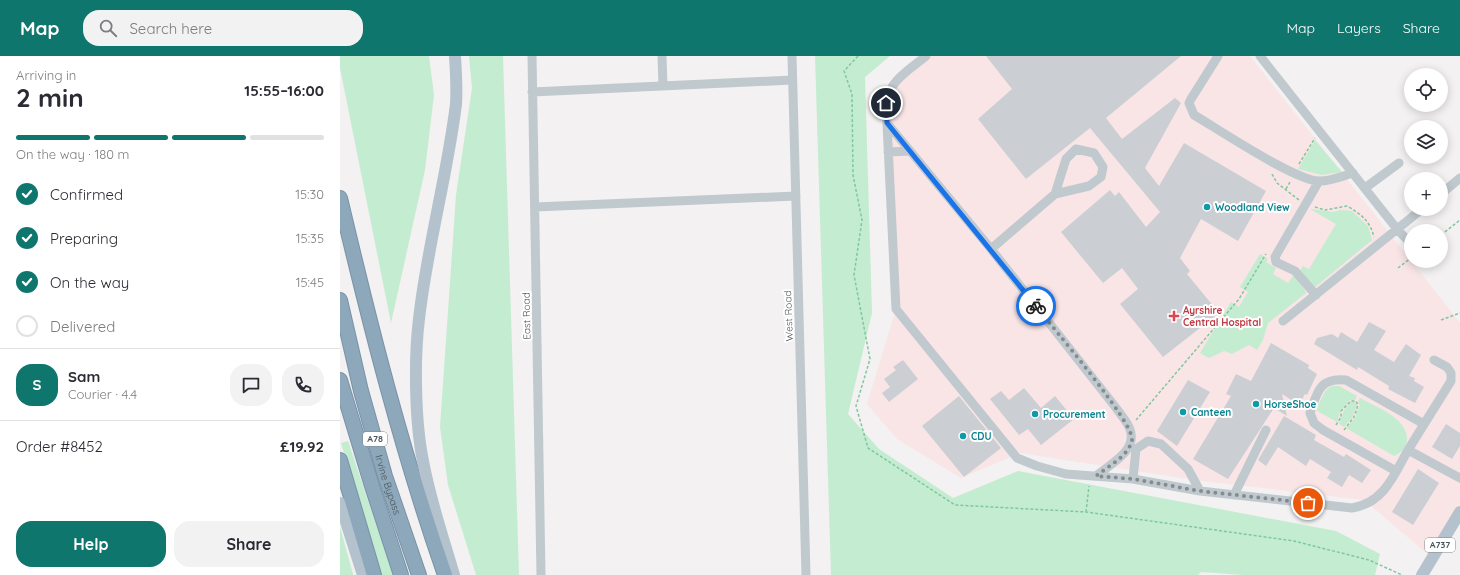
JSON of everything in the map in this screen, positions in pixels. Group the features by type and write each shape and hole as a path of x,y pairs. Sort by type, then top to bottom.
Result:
{"highway":[{"path":"340,198 360,283 411,475 445,575"},
{"name":"Irvine Bypass","path":"340,300 361,391 381,462 419,575"},
{"name":"Irvine Bypass","path":"340,380 369,478 401,575"},
{"path":"340,460 374,575"}],"main road":[{"path":"454,575 429,490 422,459 417,375 419,321 425,273 446,168 456,103 455,56"},
{"path":"340,502 364,575"},
{"name":"A737","path":"1422,575 1460,512"}],"street":[{"name":"East Road","path":"532,56 541,575"},
{"path":"662,56 663,86"},
{"name":"West Road","path":"792,56 806,575"},
{"path":"926,56 898,79 891,87 886,103 896,309 1017,458 1037,466 1066,474 1133,479 1200,491 1352,508 1365,506 1377,498 1383,491 1451,381 1451,373 1446,367 1434,360"},
{"path":"1218,56 1190,98 1191,108 1194,115 1294,173 1319,181 1353,173"},
{"path":"1260,56 1404,236"},
{"path":"532,92 792,80"},
{"path":"887,123 991,249 1113,404 1129,428 1132,439 1128,450 1093,476"},
{"path":"991,249 1055,194 1089,186 1101,177 1103,167 1094,153 1076,149 1066,158 1055,194"},
{"path":"888,152 910,151"},
{"path":"1365,188 1399,163"},
{"path":"1448,188 1460,178"},
{"path":"1316,295 1295,272 1276,262 1275,257 1319,181"},
{"path":"535,207 796,196"},
{"path":"1283,321 1414,216"},
{"path":"1396,471 1323,430 1314,423 1310,413 1317,392 1325,383 1336,379 1346,380 1424,424"},
{"path":"1234,495 1266,430"},
{"path":"1133,479 1136,449 1148,441 1161,444 1188,469 1200,491"},
{"path":"1408,450 1460,478"}],"path":[{"path":"858,56 844,72 852,94 853,175 862,220 854,275 870,359 856,406 868,448 955,505 1086,512 1294,541 1369,560 1402,575"},
{"path":"1286,189 1314,139 1321,132"},
{"path":"1265,157 1277,183 1286,189 1303,208 1325,210 1347,206 1357,212 1371,225 1376,247"},
{"path":"1448,229 1460,220"},
{"path":"1129,428 1239,299 1266,252"},
{"path":"1398,268 1404,263"},
{"path":"1441,320 1460,313"},
{"path":"1336,425 1341,417 1341,412 1351,401 1356,401 1358,406 1354,417 1344,430"},
{"path":"1086,512 1093,476"}],"shaded area":[{"name":"Ayrshire Central Hospital","path":"921,56 1250,56 1404,252 1404,268 1417,268 1460,323 1460,505 1437,562 1364,500 1195,480 1020,453 961,478 897,439 867,404 896,309 888,86"}],"green space":[{"path":"340,56 429,56 434,95 425,170 391,323 340,68"},
{"path":"469,56 503,56 519,575 476,575 448,485 440,427 456,195 472,88"},
{"path":"815,56 890,56 865,77 872,313 848,414 879,449 953,498 1018,471 1336,531 1380,554 1375,575 1244,575 1201,572 1198,575 831,575"},
{"path":"1315,140 1342,172 1322,175 1298,169"},
{"path":"1310,209 1333,212 1341,210 1352,211 1368,226 1372,240 1314,288 1300,271 1303,266 1309,269 1336,224"},
{"path":"1260,254 1268,259 1266,262 1276,268 1273,274 1288,283 1293,276 1295,277 1306,293 1268,323 1263,340 1257,350 1249,345 1232,354 1224,351 1209,358 1200,353 1231,302 1239,307 1248,292 1240,287"},
{"path":"1332,386 1339,386 1357,396 1355,400 1350,400 1340,412 1337,422 1316,409 1326,390"},
{"path":"1360,398 1390,414 1402,425 1406,432 1407,440 1403,450 1394,456 1346,428 1356,417 1356,412 1360,406 1358,402"},
{"path":"1352,401 1356,402 1357,405 1352,418 1344,427 1339,424 1344,410"},
{"path":"348,441 393,575 382,575 341,443"},
{"path":"340,527 353,574 353,575 340,575"}],"building":[{"name":"Woodland View","path":"986,56 1181,56 1106,118 1122,139 1175,98 1181,103 1145,168 1159,186 1184,143 1266,191 1238,241 1201,219 1180,258 1190,271 1187,274 1219,313 1163,357 1120,304 1138,289 1122,268 1103,283 1061,232 1110,190 1115,196 1119,192 1146,227 1160,212 1090,128 1026,179 978,119 1012,89"},
{"path":"1369,322 1386,331 1374,350 1394,362 1406,344 1421,355 1409,376 1415,378 1414,381 1424,387 1415,403 1388,389 1389,386 1358,367 1357,370 1314,344 1317,338 1332,334 1338,338 1341,332 1357,342"},
{"path":"1271,343 1309,365 1308,368 1317,374 1307,395 1305,394 1299,405 1282,394 1287,416 1274,408 1228,479 1193,459 1231,396 1226,394 1236,374 1251,381"},
{"path":"903,360 918,379 889,402 882,393 890,387 884,379 896,370 893,367"},
{"name":"Canteen","path":"1188,380 1210,392 1177,446 1157,431"},
{"name":"Procurement","path":"1024,388 1041,408 1055,396 1074,419 1041,445 1028,429 1019,435 990,399 1001,391 1009,400"},
{"name":"CDU","path":"959,396 1001,448 964,477 922,426"},
{"path":"1284,416 1316,435 1314,440 1344,457 1346,454 1371,470 1362,483 1349,475 1342,487 1327,478 1331,472 1310,459 1306,466 1278,447 1266,466 1258,460"},
{"path":"1446,424 1460,433 1460,446 1452,459 1432,447"},
{"path":"1418,469 1439,483 1413,525 1392,512"}],"way so far":[{"path":"1036,306 1113,404 1129,428 1132,439 1128,450 1096,476 1133,479 1200,491 1308,503"}],"place":[{"name":"Woodland View","path":"1207,207"},
{"name":"Ayrshire Central Hospital","path":"1174,316"},
{"name":"HorseShoe","path":"1256,404"},
{"name":"Canteen","path":"1183,412"},
{"name":"Procurement","path":"1035,414"},
{"name":"CDU","path":"963,436"}],"route":[{"path":"886,103 887,123 1036,306"}]}
